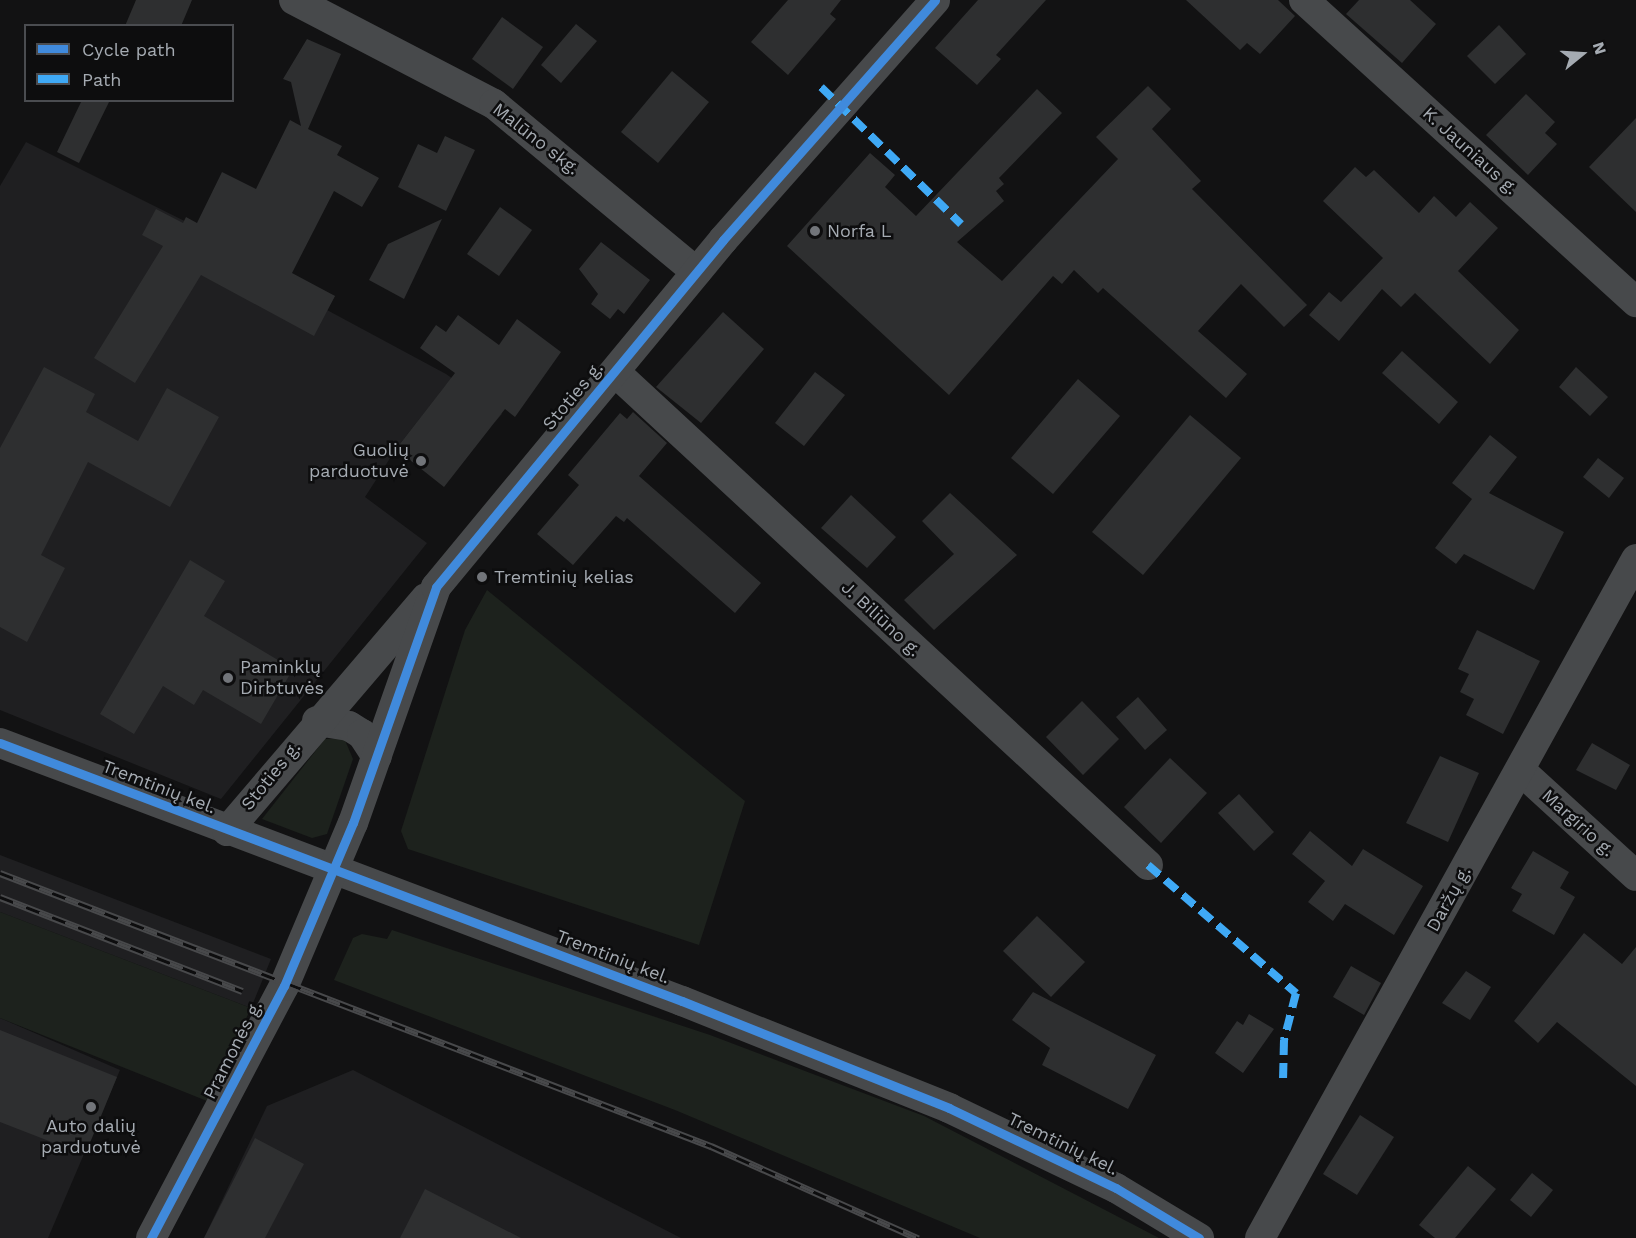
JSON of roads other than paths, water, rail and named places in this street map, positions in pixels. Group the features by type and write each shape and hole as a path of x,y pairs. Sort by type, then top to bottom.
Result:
{"street":[{"name":"Malūno skg.","path":"294,0 494,105 696,272"},
{"name":"Stoties g.","path":"227,831 316,721 436,587 696,272 935,0"},
{"name":"K. Jauniaus g.","path":"1304,0 1636,302"},
{"name":"J. Biliūno g.","path":"615,372 1148,865"},
{"name":"Daržų g.","path":"1260,1238 1636,559"},
{"name":"Stoties g.","path":"334,873 436,587"},
{"path":"316,721 349,726 362,734 376,757"},
{"name":"Tremtinių kel.","path":"0,743 334,873 692,1005 949,1108 1116,1188 1199,1238"},
{"name":"Margirio g.","path":"1520,770 1636,876"},
{"name":"Pramonės g.","path":"151,1238 284,986 334,873"}],"railway":[{"path":"0,873 711,1146 918,1238"},
{"path":"0,897 242,991"}],"place":[{"name":"Norfa L","path":"815,231"},
{"name":"Guolių parduotuvė","path":"421,461"},
{"name":"Tremtinių kelias","path":"482,577"},
{"name":"Paminklų Dirbtuvės","path":"228,678"},
{"name":"Auto dalių parduotuvė","path":"91,1107"}]}
